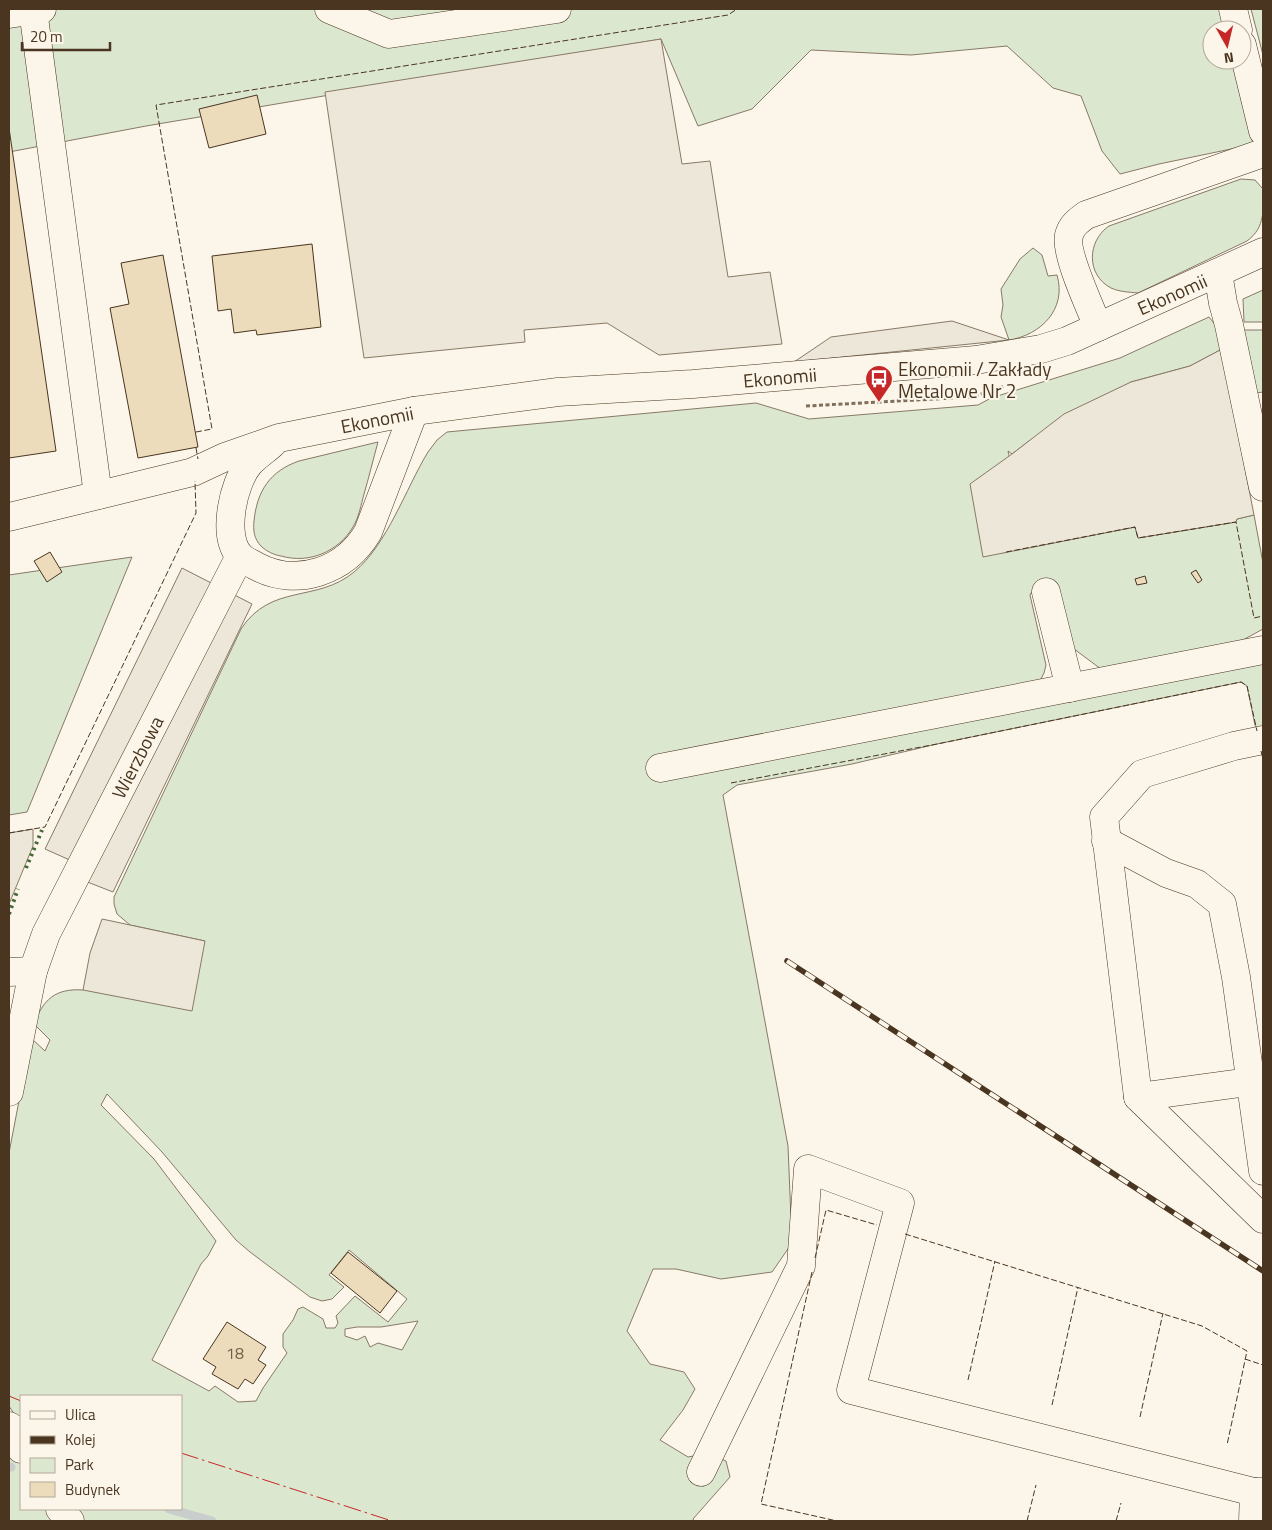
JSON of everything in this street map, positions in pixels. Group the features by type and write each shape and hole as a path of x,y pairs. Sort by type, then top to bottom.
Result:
{"street":[{"path":"329,9 385,21 557,9"},
{"path":"28,11 98,496"},
{"path":"1248,70 1263,131"},
{"path":"1098,327 1069,251 1068,237 1073,225 1086,215 1263,154"},
{"name":"Ekonomii","path":"9,516 193,472 225,457 278,438 414,412 558,392 693,384 976,360 1041,349 1067,342 1263,252"},
{"path":"1218,273 1263,486"},
{"path":"278,438 248,465 239,482 231,516 234,544 240,556 264,570 291,576 309,574 340,563 360,544 368,532 414,412"},
{"name":"Wierzbowa","path":"9,1092 21,971 46,934 240,556"},
{"path":"1046,592 1070,688"},
{"path":"660,768 1263,650"},
{"path":"1263,740 1234,746 1142,774 1104,817 1138,1097 1263,1218"},
{"path":"1106,841 1166,873 1197,884 1222,904 1257,1081 1263,1171"},
{"path":"1138,1097 1257,1081"},
{"path":"702,1472 801,1266 808,1169 900,1203 851,1390 1258,1492 1253,1521"},
{"path":"9,1426 12,1428 20,1447"},
{"path":"61,1510 70,1521"}],"green space":[{"path":"9,9 1224,9 1227,20 1202,20 1202,70 1238,70 1255,144 1120,174 1102,151 1081,96 1053,88 1007,46 911,55 811,50 752,109 698,126 661,39 146,126 9,152"},
{"path":"1251,9 1263,9 1263,55"},
{"path":"1241,179 1255,180 1263,189 1263,211 1260,224 1258,230 1247,241 1138,293 1111,288 1097,275 1092,258 1093,249 1102,232 1109,226"},
{"path":"1033,248 1042,255 1048,276 1057,275 1058,299 1055,309 1041,326 1031,333 1009,340 1001,317 1003,305 1001,289 1020,259"},
{"path":"1263,290 1263,322 1244,322 1243,299"},
{"path":"1209,317 1217,327 1222,349 1190,366 1131,382 1029,441 1012,454 1008,451 1012,469 1001,553 1135,527 1138,538 1236,522 1237,519 1254,515 1263,563 1263,629 1243,640 1105,672 1070,646 1054,588 1031,593 1030,595 1046,665 1039,683 1263,664 1263,729 1256,730 1247,686 1241,682 937,744 852,764 737,785 723,795 788,1146 792,1243 772,1272 721,1279 676,1269 653,1269 627,1331 650,1364 684,1372 695,1389 683,1410 660,1440 688,1457 709,1453 726,1461 730,1477 693,1519 694,1521 62,1521 64,1510 182,1510 182,1395 20,1395 20,1423 9,1406 9,1153 31,1038 45,1051 50,1040 34,1024 42,1008 51,997 65,991 83,990 205,941 130,925 117,914 114,897 241,629 253,615 266,605 280,599 325,588 354,572 366,561 386,532 428,452 437,440 447,432 756,403 809,419 978,405 991,398 1120,358","holes":["107,1094 162,1152 236,1240 310,1297 322,1301 332,1299 344,1287 329,1275 349,1250 407,1299 388,1322 355,1296 336,1316 338,1323 335,1328 326,1328 323,1319 303,1307 298,1309 283,1334 283,1347 287,1353 256,1401 238,1402 215,1386 209,1391 152,1360 201,1264 216,1241 154,1159 101,1105","418,1321 402,1350 378,1343 370,1347 365,1336 357,1340 345,1336 345,1329 381,1327"]},
{"path":"1244,330 1263,330 1263,392 1256,393"},
{"path":"378,442 360,511 347,536 331,549 312,557 292,558 276,555 261,546 255,537 254,531 256,510 262,491 273,476 280,470 299,461"},
{"path":"132,557 27,812 9,815 9,575"},
{"path":"9,1445 20,1451 20,1510 54,1510 61,1521 9,1521"}],"shaded area":[{"path":"661,39 682,164 710,161 728,277 770,272 782,344 659,355 607,323 524,330 525,342 364,358 325,92"},
{"path":"952,321 1009,340 794,362 831,337"},
{"path":"1222,349 1254,515 1237,519 1236,522 1138,538 1135,527 983,557 970,484 1064,414 1131,382 1190,366"},
{"path":"182,568 252,604 113,892 67,874 72,861 45,849"},
{"path":"33,829 33,846 9,904 9,833"},
{"path":"102,919 205,941 192,1011 83,990 90,953"}],"building":[{"path":"257,95 266,134 209,148 199,109"},
{"path":"9,128 56,451 9,458"},
{"path":"312,244 321,327 257,335 256,330 234,333 231,309 218,311 212,256"},
{"path":"163,255 198,447 138,458 110,308 129,304 121,263"},
{"path":"50,552 62,572 47,582 34,561"},
{"path":"1196,570 1202,580 1198,583 1191,573"},
{"path":"1145,576 1147,583 1137,585 1135,579"},
{"path":"348,1252 397,1291 380,1313 331,1273"},
{"path":"227,1322 266,1347 258,1360 266,1365 253,1384 245,1379 238,1389 212,1374 216,1367 203,1359"}],"waterway":[{"path":"173,1510 212,1521"}],"railway":[{"path":"787,961 1263,1271"}],"hedge":[{"path":"26,868 42,830"},
{"path":"9,914 18,889"}],"fence":[{"path":"196,432 212,429 156,105 728,15 737,9"},
{"path":"196,448 198,459"},
{"path":"9,833 45,827 196,513 195,481"},
{"path":"1006,552 1135,527 1138,538 1236,522 1254,618 1263,616"},
{"path":"731,783 937,744 1241,682 1247,686 1257,731"},
{"path":"1261,751 1263,759"},
{"path":"815,1258 826,1210 877,1225"},
{"path":"905,1234 1202,1326 1247,1351 1227,1445"},
{"path":"968,1380 995,1261"},
{"path":"812,1272 761,1504 837,1521"},
{"path":"1052,1405 1078,1287"},
{"path":"1140,1417 1163,1313"},
{"path":"1245,1359 1263,1365"},
{"path":"1027,1521 1036,1485"},
{"path":"1116,1521 1121,1503"}],"power":[{"path":"9,1396 20,1401"},
{"path":"182,1453 392,1521"}],"place":[{"name":"Ekonomii / Zakłady Metalowe Nr 2","path":"879,403"}]}
